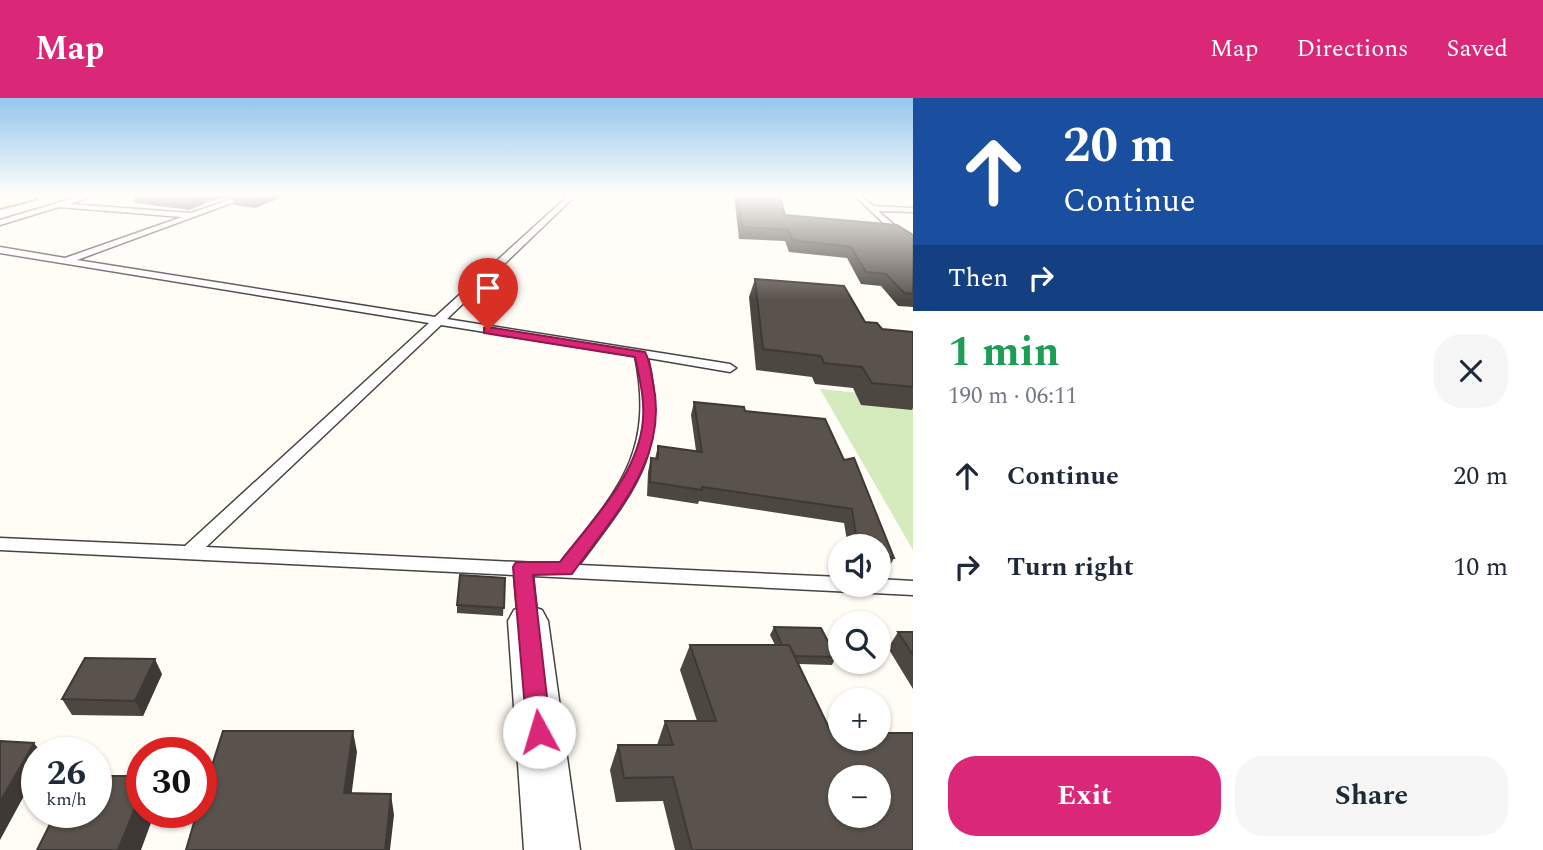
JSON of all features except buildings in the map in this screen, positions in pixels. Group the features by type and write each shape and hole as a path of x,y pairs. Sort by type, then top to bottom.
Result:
{"street":[{"path":"528,621 552,850"}],"lane":[{"path":"65,261 152,230"},
{"path":"189,553 535,230"},
{"path":"895,230 904,238"},
{"path":"0,250 730,368"},
{"path":"565,569 630,480 640,461 651,413 641,354"},
{"path":"0,544 828,583"},
{"path":"523,567 528,621"},
{"path":"891,587 913,588"}],"green space":[{"path":"820,389 913,398 913,550"}],"route":[{"path":"488,330 641,354 650,400 650,428 640,461 617,500 565,569 523,567 539,732"}]}
